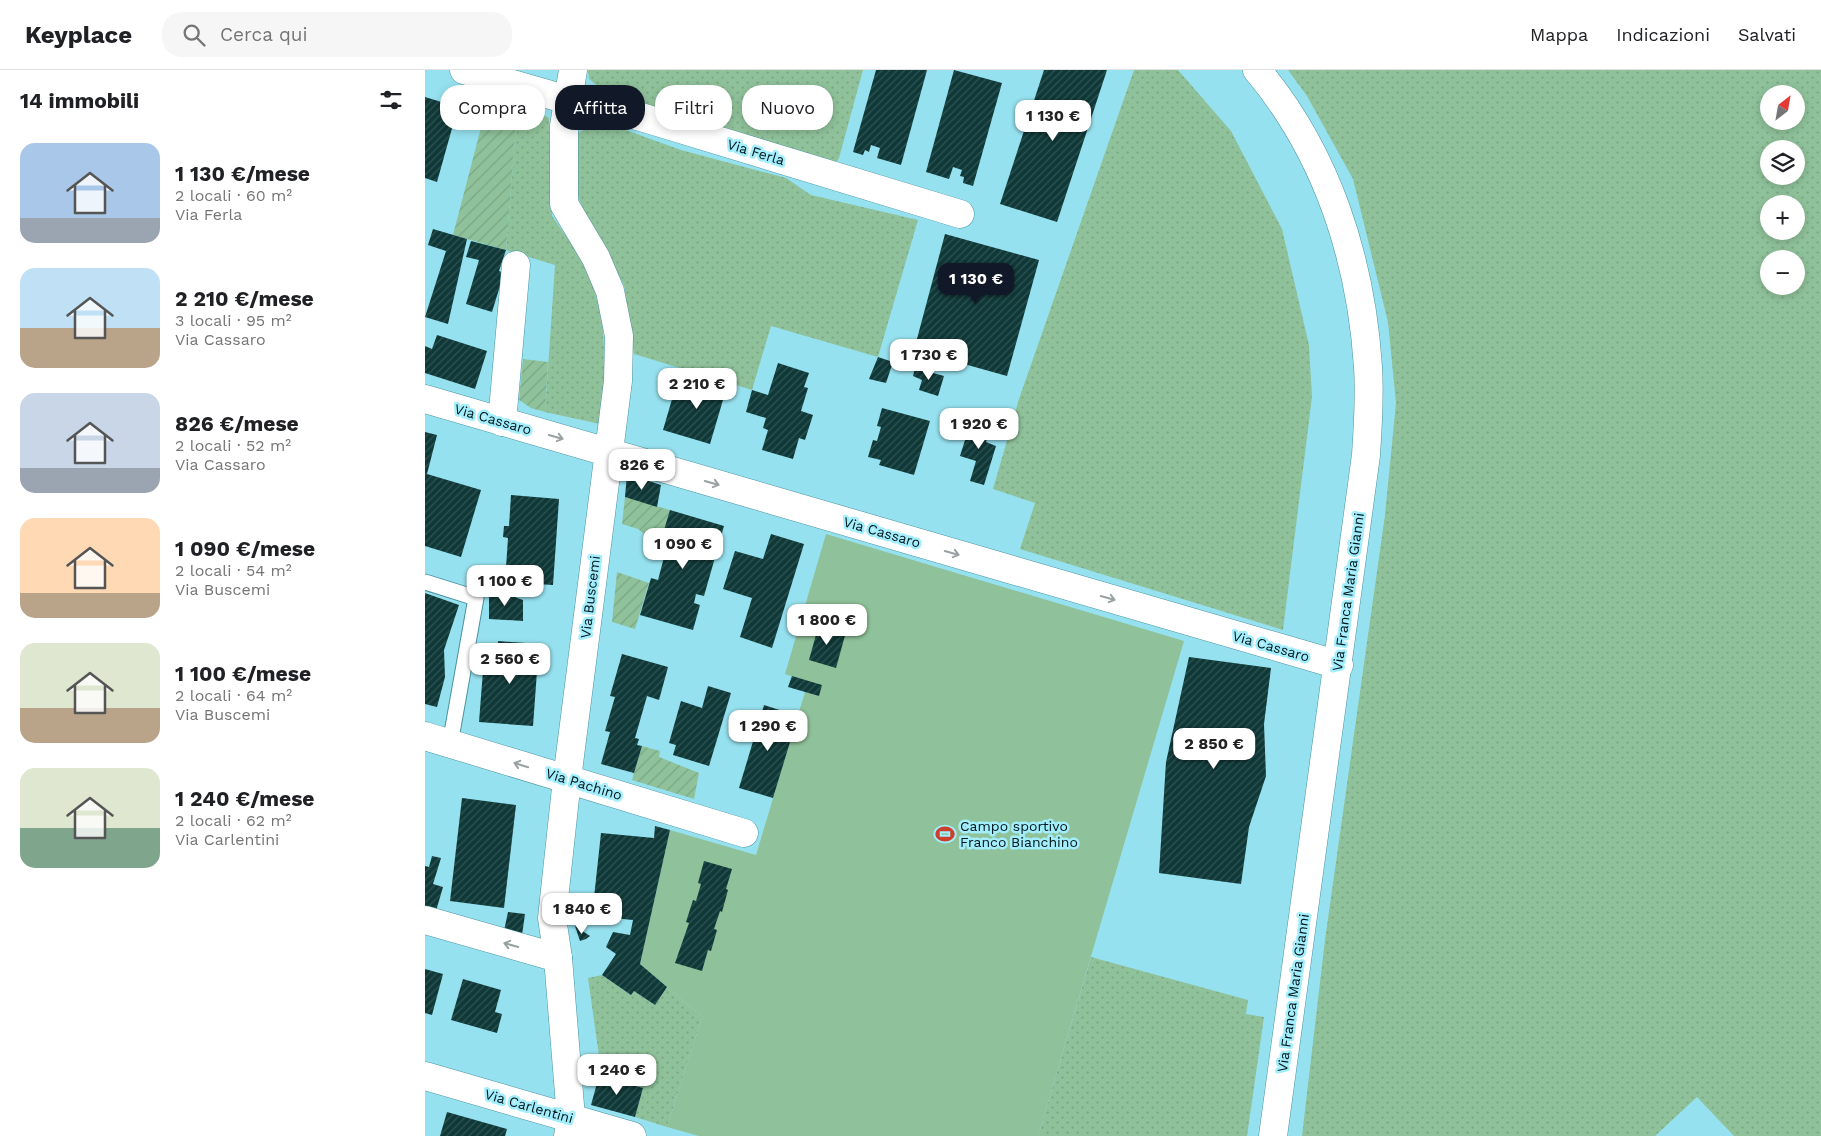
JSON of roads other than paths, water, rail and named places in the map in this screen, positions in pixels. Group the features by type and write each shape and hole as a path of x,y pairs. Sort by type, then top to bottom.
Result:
{"street":[{"name":"Via Ferla","path":"464,70 555,97"},
{"name":"Via Buscemi","path":"570,85 573,70"},
{"name":"Via Franca Maria Gianni","path":"1257,70 1300,129 1338,211 1351,257 1362,312 1368,368 1366,455 1339,666 1273,1136"},
{"name":"Via Ferla","path":"645,118 960,214"},
{"name":"Via Buscemi","path":"564,130 564,204 596,258 610,291 619,336 618,381 567,779 553,918 558,958 569,1127"},
{"path":"502,422 516,265"},
{"name":"Via Cassaro","path":"425,399 1339,666"},
{"name":"Via Pachino","path":"438,740 744,833"},
{"path":"425,920 558,958"},
{"name":"Via Carlentini","path":"425,1076 569,1127 632,1136"}],"lane":[{"path":"425,582 476,598 438,740"}],"place":[{"name":"Campo sportivo Franco Bianchino","path":"945,834"}]}
